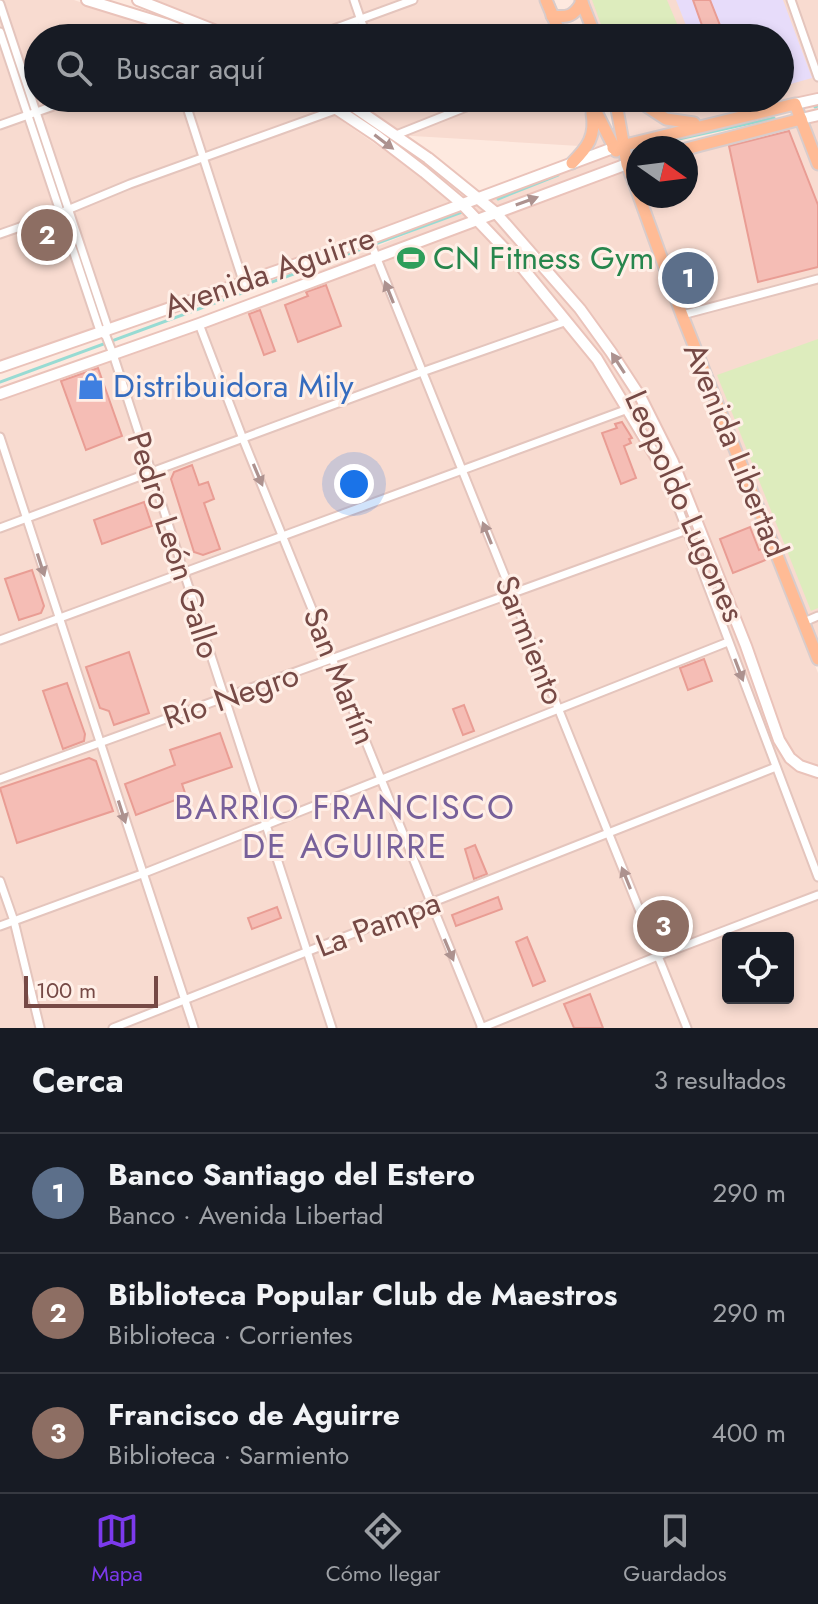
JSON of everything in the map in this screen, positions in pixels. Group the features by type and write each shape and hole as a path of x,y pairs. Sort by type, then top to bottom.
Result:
{"main road":[{"path":"87,0 165,24"},
{"path":"138,0 155,3 202,24"},
{"path":"546,0 556,24"},
{"path":"552,16 570,16 582,1"},
{"path":"582,1 591,24"},
{"path":"818,99 795,104 818,164"},
{"name":"Leopoldo Lugones","path":"349,112 461,203 521,266 567,321 597,359 628,409 712,559"},
{"name":"Leopoldo Lugones","path":"354,112 396,135 496,213 580,309 641,398 673,462 779,740 790,758 800,766 818,772"},
{"path":"572,163 589,145 594,133 591,112"},
{"name":"Avenida Libertad","path":"595,112 613,148 626,157"},
{"name":"Avenida Libertad","path":"618,112 625,144"},
{"path":"655,112 681,123 719,122"},
{"path":"613,148 761,112"},
{"path":"698,146 818,115"},
{"name":"Avenida Aguirre","path":"0,367 243,281 370,241 461,203 613,148"},
{"path":"0,394 112,352 199,324 374,255 626,165"},
{"name":"Avenida Libertad","path":"643,208 818,659"}],"street":[{"path":"354,0 363,24"},
{"path":"347,24 413,0"},
{"path":"791,0 818,77"},
{"name":"Pedro León Gallo","path":"0,4 24,86"},
{"name":"Pedro León Gallo","path":"0,32 24,94"},
{"path":"0,125 38,112"},
{"path":"188,112 243,281"},
{"path":"0,234 320,112"},
{"path":"396,135 454,112"},
{"name":"Pedro León Gallo","path":"32,114 332,1028"},
{"name":"Sarmiento","path":"370,241 687,1028"},
{"path":"682,315 818,279"},
{"path":"0,528 567,321"},
{"name":"San Martín","path":"199,324 482,1028"},
{"path":"0,640 628,409"},
{"path":"0,437 194,1028"},
{"path":"662,466 818,877"},
{"name":"Río Negro","path":"0,779 687,530"},
{"path":"804,622 818,616"},
{"path":"0,926 142,874 728,642"},
{"name":"La Pampa","path":"113,1028 776,767"},
{"path":"0,881 14,921 40,1028"},
{"path":"482,1028 818,895"}],"shaded area":[{"path":"0,0 74,0 143,24 24,24 24,112 329,112 460,203 0,367"},
{"path":"138,0 554,0 563,24 199,24"},
{"path":"587,0 818,0 818,95 794,101 794,24 595,24"},
{"path":"676,0 783,0 792,24 685,24"},
{"path":"794,30 812,78 794,83"},
{"path":"362,112 599,112 613,148 396,135"},
{"path":"619,112 750,112 653,136 626,136 626,143"},
{"path":"818,120 818,657 645,208 698,208 698,147"},
{"name":"BARRIO FRANCISCO DE AGUIRRE","path":"625,144 626,208 636,208 818,673 818,1028 0,1028 0,397 115,355"}],"green space":[{"path":"592,0 667,0 677,24 601,24"},
{"path":"818,339 818,608 811,611 717,375"}],"building":[{"path":"693,0 710,0 719,24 702,24"},
{"path":"789,131 818,205 818,267 758,282 729,146"},
{"path":"326,285 341,326 298,342 285,305 308,296 306,292"},
{"path":"260,310 275,351 264,355 249,314"},
{"path":"98,368 122,436 86,450 61,381"},
{"path":"622,422 632,438 629,439 631,443 624,446 636,478 621,484 602,433 617,428 615,424"},
{"path":"192,465 199,485 208,482 214,499 204,503 220,549 203,555 194,552 171,479 174,472"},
{"path":"144,502 152,526 102,544 94,520"},
{"path":"750,527 759,550 764,548 768,559 733,573 720,539"},
{"path":"32,570 44,606 41,613 19,620 5,579"},
{"path":"129,652 149,713 114,725 109,711 100,708 86,667"},
{"path":"704,659 712,681 688,690 680,668"},
{"path":"67,683 85,734 84,741 63,749 43,691"},
{"path":"464,705 474,731 463,735 453,709"},
{"path":"220,733 232,767 182,784 186,796 136,815 125,784 175,765 170,750"},
{"path":"89,758 96,761 113,811 17,843 0,788"},
{"path":"475,845 487,874 474,879 465,849"},
{"path":"498,897 502,909 456,926 452,915"},
{"path":"277,907 281,918 252,929 248,918"},
{"path":"527,937 545,981 533,986 516,942"},
{"path":"590,994 603,1028 574,1028 564,1004"}],"waterway":[{"path":"692,136 774,118"},
{"path":"498,199 558,175"},
{"path":"0,382 462,212"}],"place":[{"name":"Biblioteca Popular Club de Maestros","path":"47,235"},
{"name":"CN Fitness Gym","path":"411,258"},
{"name":"Banco Santiago del Estero","path":"688,278"},
{"name":"Distribuidora Mily","path":"91,386"},
{"name":"Francisco de Aguirre","path":"663,926"}],"district":[{"name":"BARRIO FRANCISCO DE AGUIRRE","path":"345,826"}]}
